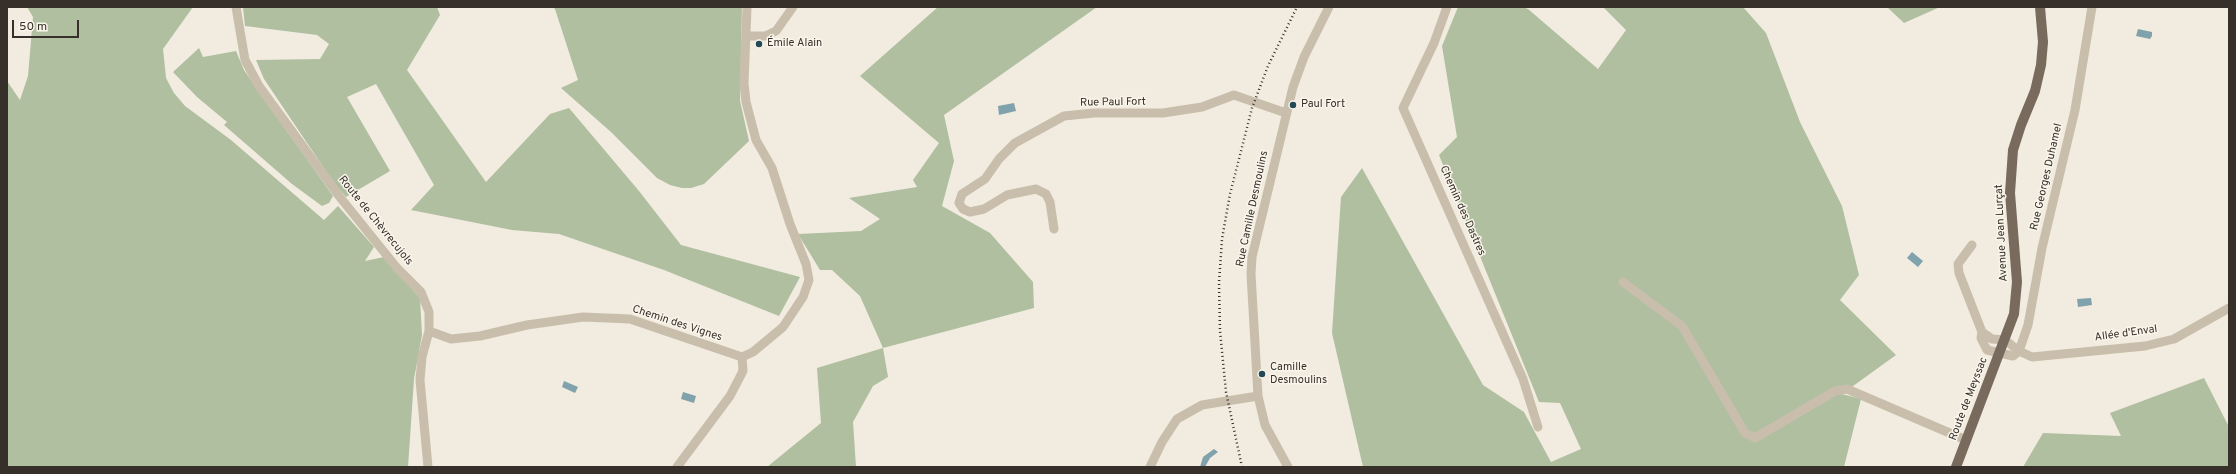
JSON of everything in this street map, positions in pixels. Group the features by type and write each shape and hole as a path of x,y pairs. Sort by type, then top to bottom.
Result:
{"main road":[{"name":"Avenue Jean Lurçat","path":"2005,340 2014,314 2017,282 2010,194 2013,150 2021,125 2035,91 2041,66 2043,42 2040,7"},
{"name":"Route de Meyssac","path":"1956,467 2005,340"}],"street":[{"name":"Route de Chèvrecujols","path":"236,7 246,60 259,86 339,196 397,268 421,292 429,312 429,331 422,357 420,380 428,467"},
{"path":"677,467 730,396 742,371 742,357 753,352 783,327 803,297 809,280 806,264 790,224 772,168 756,140 746,102 744,83 747,7"},
{"path":"747,36 765,36 776,31 793,7"},
{"name":"Rue Camille Desmoulins","path":"1288,467 1266,425 1258,396 1251,274 1252,257 1286,113 1304,58 1329,7"},
{"name":"Chemin des Dastres","path":"1447,7 1434,43 1403,108 1523,379 1538,427"},
{"name":"Rue Georges Duhamel","path":"2019,351 2028,325 2042,248 2075,110 2092,7"},
{"name":"Rue Paul Fort","path":"1054,229 1050,202 1046,194 1036,189 1007,195 984,209 970,212 963,210 959,203 962,194 985,179 999,159 1015,143 1064,116 1094,113 1163,113 1202,107 1234,95 1286,113"},
{"path":"1972,245 1958,264 1959,273 1982,332 1981,338 1987,350 2013,356 2019,351 2005,340 1992,339 1982,332"},
{"path":"1623,282 1682,326 1745,433 1755,438 1835,391 1847,389 1966,440"},
{"name":"Allée d'Enval","path":"2019,351 2032,357 2145,346 2174,339 2229,308"},
{"name":"Chemin des Vignes","path":"429,331 451,339 480,336 527,325 583,317 630,320 742,357"},
{"path":"1150,467 1162,442 1177,419 1202,405 1258,396"}],"green space":[{"path":"27,7 193,7 163,49 166,78 174,93 185,106 231,140 324,220 338,206 374,247 365,261 384,257 420,298 422,335 414,379 408,467 7,467 7,81 20,100 28,76 33,17"},
{"path":"243,7 437,7 440,15 407,70 486,182 550,114 569,108 639,191 681,245 800,277 779,316 664,270 559,234 512,230 411,210 434,185 376,84 347,97 390,171 346,197 334,183 264,79 256,60 320,59 329,44 317,35 245,26"},
{"path":"552,7 742,7 740,101 749,141 704,184 691,188 682,188 670,185 657,178 611,132 561,88 578,80 555,9"},
{"path":"938,7 1097,7 944,115 954,161 942,206 990,233 1033,282 1034,308 883,348 860,296 832,270 820,270 798,234 861,231 880,219 849,198 917,187 913,180 939,143 860,76"},
{"path":"1458,7 1523,7 1528,9 1598,69 1626,30 1603,7 1743,7 1766,33 1800,122 1842,206 1859,275 1840,300 1896,355 1842,394 1861,399 1844,467 1363,467 1332,333 1341,197 1362,168 1483,385 1524,412 1551,462 1581,449 1560,403 1539,402 1439,155 1457,137 1442,46"},
{"path":"1887,7 1940,7 1904,23"},
{"path":"199,48 203,57 236,51 244,70 333,196 329,203 322,206 292,184 224,125 227,122 197,97 173,72"},
{"path":"883,348 888,377 873,386 853,422 856,467 767,467 821,423 817,368"},
{"path":"2204,378 2229,427 2229,467 2023,467 2043,433 2121,436 2110,413"}],"water":[{"path":"2138,29 2152,32 2152,36 2150,39 2136,36"},
{"path":"1014,103 1016,111 999,115 998,106"},
{"path":"1912,252 1923,261 1918,267 1907,258"},
{"path":"2091,298 2092,305 2078,307 2077,299"},
{"path":"564,381 578,387 575,393 562,387"},
{"path":"683,392 696,396 694,403 681,399"},
{"path":"1214,449 1218,452 1210,458 1205,467 1200,467 1203,457"}],"railway":[{"path":"1242,467 1226,392 1220,331 1219,283 1222,239 1230,194 1252,108 1268,66 1297,7"}],"place":[{"name":"Émile Alain","path":"759,44"},
{"name":"Paul Fort","path":"1293,105"},
{"name":"Camille Desmoulins","path":"1262,374"}]}
